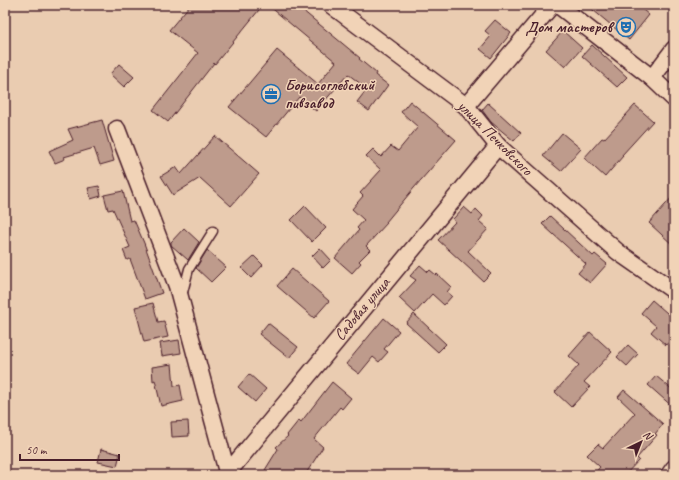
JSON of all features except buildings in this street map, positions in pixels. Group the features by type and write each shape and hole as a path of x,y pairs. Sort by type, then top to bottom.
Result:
{"street":[{"name":"улица Печковского","path":"331,5 466,106 498,146 618,252 674,291"},
{"path":"466,106 552,5"},
{"path":"558,5 652,78 674,99"},
{"path":"652,78 674,49"},
{"path":"117,129 177,286 227,474"},
{"name":"Садовая улица","path":"227,474 498,146"},
{"path":"668,475 674,468"}],"lane":[{"path":"181,301 189,270 213,231"}],"place":[{"name":"Дом мастеров","path":"626,27"},
{"name":"Борисоглебский пивзавод","path":"271,94"}]}
